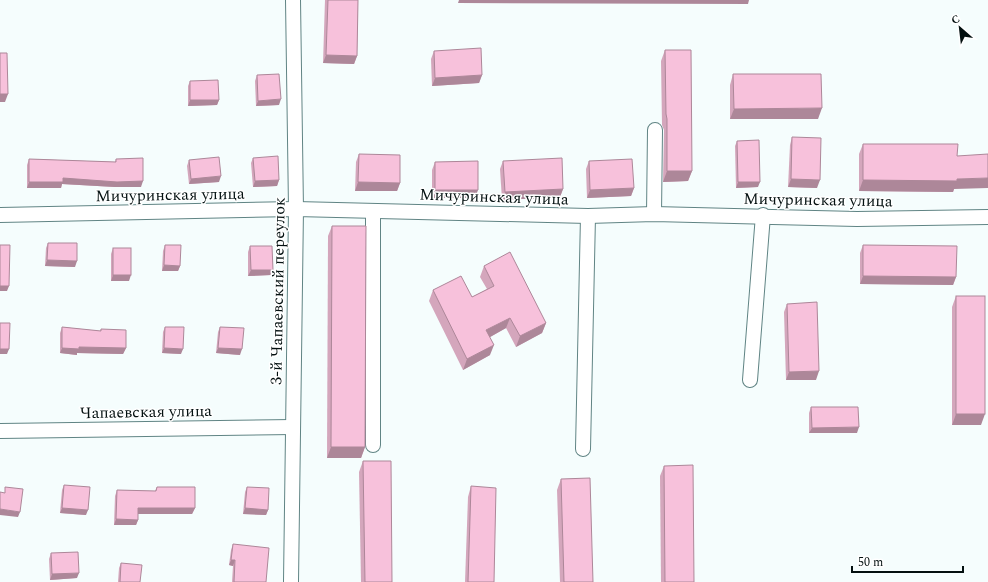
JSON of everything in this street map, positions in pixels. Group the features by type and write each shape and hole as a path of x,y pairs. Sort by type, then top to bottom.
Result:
{"street":[{"name":"3-й Чапаевский переулок","path":"291,582 296,209 294,0"},
{"path":"654,214 655,130"},
{"name":"Мичуринская улица","path":"0,215 296,209 588,216 654,214 762,215 857,219 988,217"},
{"path":"373,211 373,445"},
{"path":"750,380 762,215"},
{"path":"583,449 588,216"},
{"name":"Чапаевская улица","path":"0,431 293,428"}],"building":[{"path":"328,0 358,0 357,56 326,55"},
{"path":"481,48 482,75 435,78 434,51"},
{"path":"665,50 691,50 692,171 667,171"},
{"path":"0,53 7,53 8,94 0,94"},
{"path":"279,74 281,99 258,101 257,75"},
{"path":"733,74 821,74 822,108 734,109"},
{"path":"218,80 219,100 190,100 190,81"},
{"path":"792,137 821,138 820,180 791,179"},
{"path":"759,140 760,182 738,182 737,141"},
{"path":"863,144 958,144 957,156 988,154 988,178 957,179 957,181 863,180"},
{"path":"359,154 400,155 400,183 358,182"},
{"path":"278,156 279,180 255,181 253,158"},
{"path":"219,157 221,176 191,179 189,160"},
{"path":"143,158 143,181 117,182 63,178 63,182 29,182 29,159 116,162 116,159"},
{"path":"562,158 563,189 505,192 503,161"},
{"path":"632,159 634,188 590,190 589,161"},
{"path":"478,161 478,190 435,190 435,162"},
{"path":"332,226 366,226 365,447 331,447"},
{"path":"48,243 77,243 77,261 47,260"},
{"path":"0,245 10,245 9,286 0,286"},
{"path":"165,245 181,245 180,266 164,265"},
{"path":"863,245 957,246 956,277 863,276"},
{"path":"250,246 272,246 273,270 251,270"},
{"path":"113,248 131,248 131,275 113,275"},
{"path":"510,252 546,323 520,336 510,318 486,330 494,345 467,359 433,290 461,276 472,297 494,286 484,266"},
{"path":"956,296 985,296 985,414 956,414"},
{"path":"817,302 819,371 789,372 787,304"},
{"path":"0,323 10,323 9,349 0,349"},
{"path":"62,327 101,331 101,329 126,330 126,348 62,348"},
{"path":"165,327 184,327 183,349 164,348"},
{"path":"220,327 244,328 242,349 218,348"},
{"path":"811,407 858,407 859,427 812,428"},
{"path":"363,461 391,461 392,582 365,582"},
{"path":"693,465 694,582 665,582 664,466"},
{"path":"590,478 593,582 564,582 561,479"},
{"path":"64,485 90,487 88,510 62,508"},
{"path":"471,486 496,488 494,582 468,582"},
{"path":"5,487 23,489 20,512 0,509 0,492 5,493"},
{"path":"157,487 195,487 195,508 138,508 138,520 116,519 117,490 156,491"},
{"path":"247,487 269,488 268,510 245,508"},
{"path":"233,544 269,548 266,582 234,582 235,560 231,560"},
{"path":"78,552 79,573 52,574 51,553"},
{"path":"121,563 142,565 140,582 120,582"}]}
